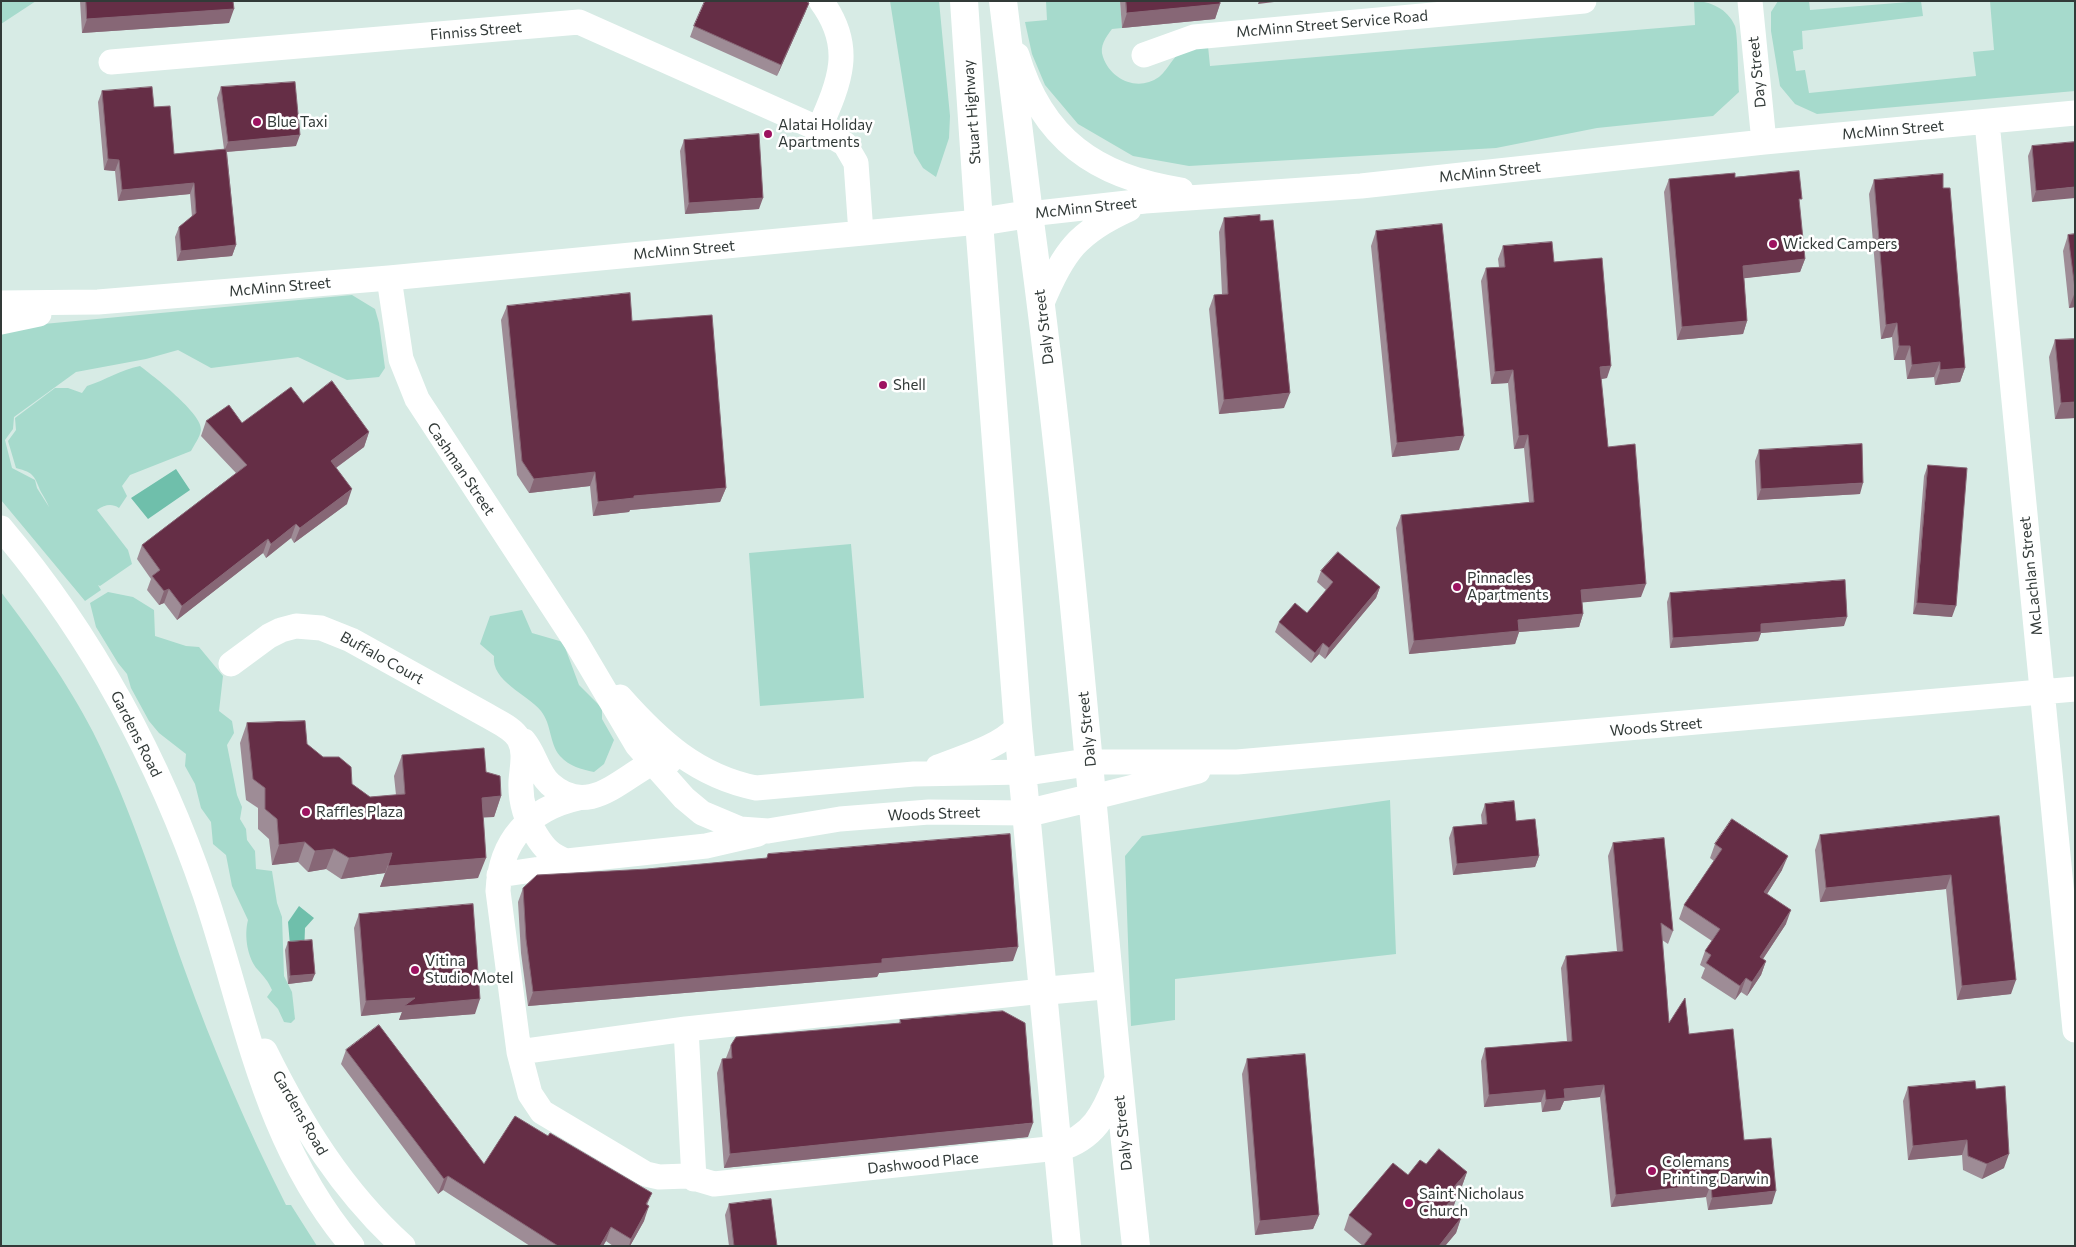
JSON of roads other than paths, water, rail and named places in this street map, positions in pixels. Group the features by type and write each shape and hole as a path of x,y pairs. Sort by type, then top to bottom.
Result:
{"main road":[{"name":"Stuart Highway","path":"964,1 979,222"},
{"path":"1003,7 1029,214"},
{"name":"McMinn Street","path":"979,222 1029,214"},
{"name":"Daly Street","path":"1029,214 1042,303 1094,797 1109,985 1136,1246"},
{"path":"979,222 1018,727 1028,813 1066,1246"},
{"path":"1024,772 1090,762"},
{"path":"1028,813 1094,797"},
{"path":"1043,991 1109,985"},
{"name":"Dashwood Place","path":"1058,1148 1075,1143 1093,1128 1110,1101 1118,1081"}],"street":[{"path":"819,129 836,91 842,69 838,30 832,16 820,1"},
{"name":"McMinn Street Service Road","path":"1144,55 1194,37 1584,1"},
{"name":"Day Street","path":"1750,1 1764,142"},
{"path":"1003,7 1023,77 1032,97 1054,130 1073,148 1104,167 1153,185 1201,192 1241,194"},
{"name":"Finniss Street","path":"112,62 578,22 819,129 845,144 856,163 861,233"},
{"name":"McMinn Street","path":"1029,214 1145,201 1361,186 1764,142 2075,113"},
{"name":"McLachlan Street","path":"1987,122 2075,1030"},
{"path":"1042,303 1054,271 1073,245 1112,216 1145,201"},
{"name":"McMinn Street","path":"98,302 389,278 979,222"},
{"name":"Cashman Street","path":"389,278 401,359 417,399 576,642 637,744 652,763"},
{"path":"1,303 98,302"},
{"path":"1,322 98,302"},
{"name":"Gardens Road","path":"1,528 79,632 133,726 182,831 227,961 254,1030 315,1143 363,1206 403,1246"},
{"name":"Buffalo Court","path":"231,664 269,636 281,630 296,626 320,628 351,640 511,732 527,744 539,770 550,783 578,798"},
{"name":"Cashman Street","path":"576,642 632,711 683,758"},
{"name":"Woods Street","path":"1090,762 1237,762 2075,689"},
{"path":"768,831 706,846 567,862 531,871 498,875 508,844 528,823 552,806 612,790 652,763 678,761 683,758 736,784 772,789 926,772 1001,741 1018,727"},
{"path":"511,732 523,756 521,800 528,823 551,855 567,862"},
{"name":"Woods Street","path":"1094,797 1237,762"},
{"name":"Woods Street","path":"652,763 684,798 702,813 740,829 768,831 840,819 929,812 1028,813"},
{"path":"914,774 1024,772"},
{"path":"836,782 840,819"},
{"path":"720,822 736,784"},
{"name":"Dashwood Place","path":"498,875 498,891 519,1052 530,1094 542,1112 646,1174 694,1179 714,1184 1058,1148"},
{"name":"Gardens Road","path":"227,961 251,1048 275,1118 299,1170 333,1223 352,1246"},
{"path":"519,1052 686,1029 1043,991"},
{"path":"686,1029 694,1179"}],"place":[{"name":"Blue Taxi","path":"257,122"},
{"name":"Alatai Holiday Apartments","path":"768,134"},
{"name":"Wicked Campers","path":"1773,244"},
{"name":"Shell","path":"883,385"},
{"name":"Pinnacles Apartments","path":"1457,587"},
{"name":"Raffles Plaza","path":"306,812"},
{"name":"Vitina Studio Motel","path":"415,970"},
{"name":"Colemans Printing Darwin","path":"1652,1171"},
{"name":"Saint Nicholaus Church","path":"1409,1203"}]}
